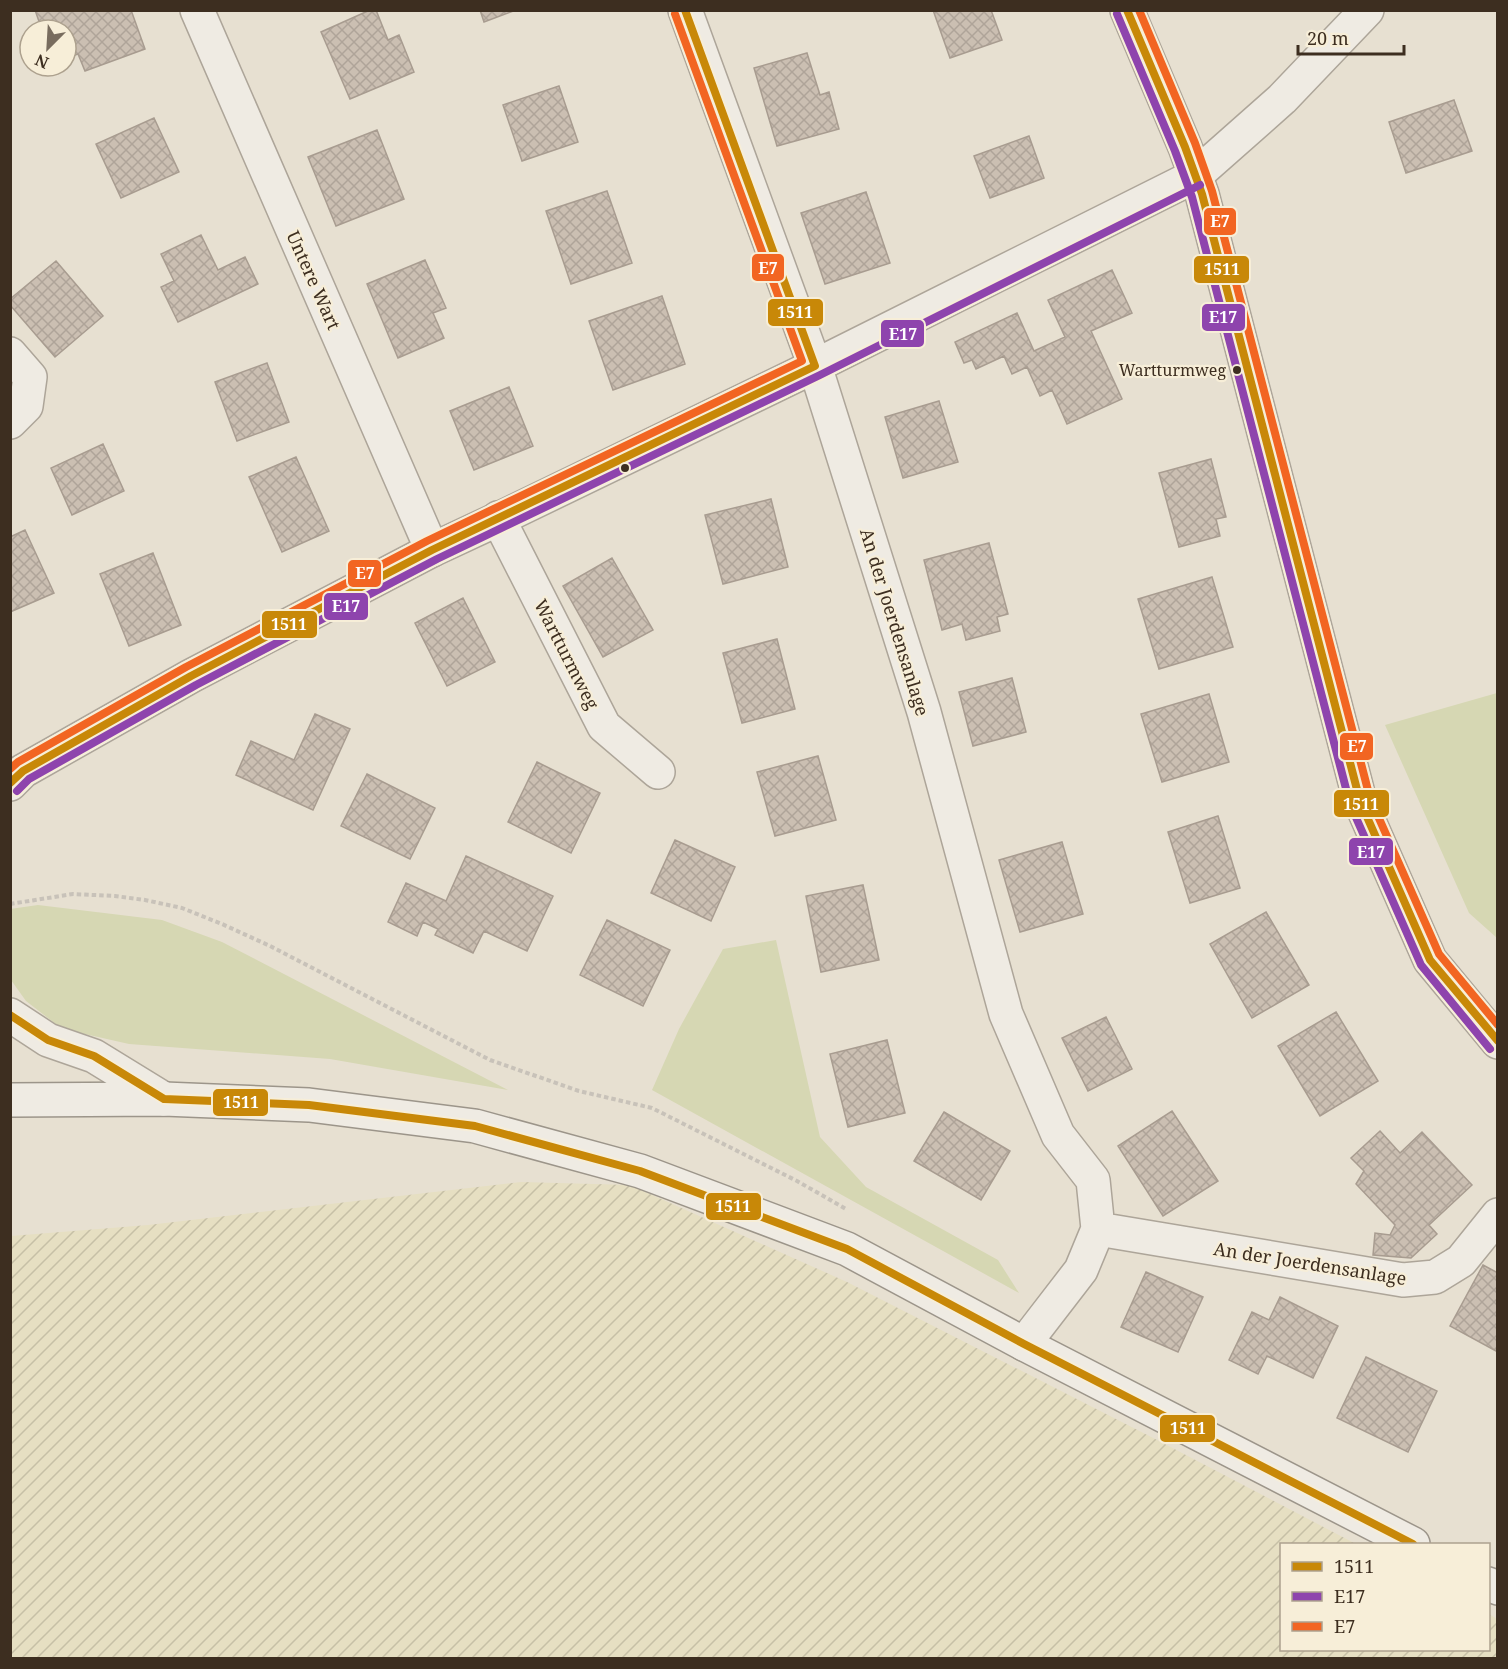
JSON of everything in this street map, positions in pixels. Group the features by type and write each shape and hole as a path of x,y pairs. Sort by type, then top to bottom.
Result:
{"street":[{"name":"Untere Wart","path":"197,10 432,550"},
{"name":"An der Joerdensanlage","path":"685,10 815,366 924,712 1006,1014 1058,1135 1093,1180 1098,1229 1081,1270 1024,1344"},
{"path":"1127,10 1185,147 1202,194 1360,801 1430,960 1497,1042"},
{"path":"10,784 23,771 191,676 432,550 815,366 1195,176 1282,99 1367,10"},
{"path":"10,354 30,377 26,406 10,422"},
{"name":"Wartturmweg","path":"498,518 604,726 658,772"},
{"path":"10,1015 48,1040 94,1056 164,1099"},
{"path":"10,1100 164,1099 309,1105 475,1126 640,1171 847,1249 1024,1344 1409,1543"},
{"name":"An der Joerdensanlage","path":"1098,1229 1403,1280 1435,1277 1461,1261 1497,1215"}],"path":[{"path":"10,904 73,894 115,896 182,908 270,946 490,1060 579,1091 652,1108 848,1210"}],"shaded area":[{"path":"521,1182 630,1185 847,1282 1354,1543 1280,1543 1280,1651 1490,1651 1490,1615 1497,1619 1497,1658 11,1658 11,1236 148,1225"}],"green space":[{"path":"1498,693 1497,938 1469,913 1385,725"},
{"path":"38,905 162,920 222,942 508,1090 330,1059 129,1044 76,1032 57,1025 26,1001 11,980 10,909"},
{"path":"776,940 820,1137 866,1187 998,1260 1019,1293 652,1090 679,1029 723,949"}],"building":[{"path":"35,10 131,10 145,49 85,71 78,54 78,18 38,18"},
{"path":"370,10 376,10 388,40 399,35 414,72 350,99 321,32"},
{"path":"480,10 516,10 484,22"},
{"path":"933,10 991,10 1002,40 950,58"},
{"path":"807,53 820,95 829,92 839,129 777,146 754,68"},
{"path":"559,86 578,142 522,161 503,105"},
{"path":"1454,100 1472,151 1406,173 1389,122"},
{"path":"154,118 179,172 121,198 96,144"},
{"path":"377,130 404,199 336,226 308,157"},
{"path":"1029,136 1044,178 990,198 974,156"},
{"path":"607,191 632,263 571,284 546,211"},
{"path":"866,192 890,263 825,284 801,213"},
{"path":"201,235 218,270 245,257 258,284 178,322 161,287 174,281 161,254"},
{"path":"425,260 446,308 433,313 444,338 398,358 367,284"},
{"path":"56,261 103,316 55,357 10,305 10,299"},
{"path":"1112,270 1132,313 1091,331 1122,399 1067,424 1052,390 1040,396 1027,367 1012,374 1004,356 976,369 972,360 964,363 955,342 1017,313 1034,351 1065,337 1048,300"},
{"path":"662,296 685,364 613,390 589,321"},
{"path":"267,363 289,422 237,441 215,382"},
{"path":"509,387 533,446 474,470 450,411"},
{"path":"939,401 958,462 903,478 885,417"},
{"path":"103,444 124,491 72,515 51,468"},
{"path":"296,457 329,531 282,552 249,477"},
{"path":"1211,459 1226,517 1216,519 1220,536 1179,547 1159,473"},
{"path":"771,499 788,567 723,584 705,515"},
{"path":"25,530 54,593 10,612 10,537"},
{"path":"989,543 1008,614 997,617 1000,631 966,640 962,624 942,630 924,560"},
{"path":"153,553 181,625 129,646 100,574"},
{"path":"612,558 653,630 603,657 563,586"},
{"path":"1212,577 1233,647 1159,669 1138,599"},
{"path":"463,598 495,662 447,686 415,623"},
{"path":"777,639 795,709 742,723 723,653"},
{"path":"1012,678 1026,732 973,746 959,692"},
{"path":"1209,694 1229,762 1162,782 1141,714"},
{"path":"315,714 350,729 313,810 236,775 251,741 294,760"},
{"path":"818,756 836,820 775,836 757,772"},
{"path":"537,762 600,793 571,853 508,822"},
{"path":"367,774 435,808 410,859 341,826"},
{"path":"1218,816 1240,888 1190,903 1168,832"},
{"path":"675,840 735,867 711,921 651,893"},
{"path":"1062,842 1083,914 1020,932 999,860"},
{"path":"466,856 553,896 527,951 484,931 473,953 435,935 438,929 423,922 417,936 388,922 406,883 446,901"},
{"path":"863,885 879,960 821,972 806,896"},
{"path":"1266,912 1309,985 1252,1018 1210,944"},
{"path":"607,920 670,950 643,1006 580,975"},
{"path":"1336,1012 1378,1081 1320,1116 1278,1046"},
{"path":"1106,1017 1132,1069 1088,1091 1062,1038"},
{"path":"887,1040 905,1113 848,1127 830,1054"},
{"path":"1172,1111 1218,1181 1163,1216 1118,1146"},
{"path":"944,1112 1010,1151 981,1200 914,1161"},
{"path":"1380,1131 1400,1153 1422,1132 1472,1185 1429,1225 1437,1234 1411,1258 1373,1255 1375,1233 1390,1235 1395,1225 1356,1184 1364,1171 1351,1158"},
{"path":"1483,1265 1498,1273 1498,1348 1496,1351 1450,1326"},
{"path":"1146,1272 1203,1297 1178,1352 1121,1327"},
{"path":"1280,1297 1338,1326 1313,1378 1267,1356 1258,1374 1229,1360 1252,1312 1269,1320"},
{"path":"1366,1357 1437,1391 1408,1452 1337,1418"}],"transit line":[{"name":"1511","path":"10,783 23,771 191,676 432,550 815,366 685,10"},
{"name":"1511","path":"1127,10 1185,147 1202,194 1360,801 1430,960 1498,1041"},
{"name":"E7","path":"1139,10 1195,143 1212,191 1370,798 1439,954 1498,1025"},
{"name":"E7","path":"10,769 18,762 186,667 427,541 802,361 675,14"},
{"name":"E17","path":"1117,14 1192,197 1350,804 1421,965 1490,1049"},
{"name":"E17","path":"17,791 29,779 196,685 437,559 820,375 1200,185"},
{"name":"1511","path":"10,1015 48,1040 94,1056 164,1099 309,1105 475,1126 640,1171 847,1249 1024,1344 1411,1543"}],"place":[{"name":"Wartturmweg","path":"1237,370"}]}
